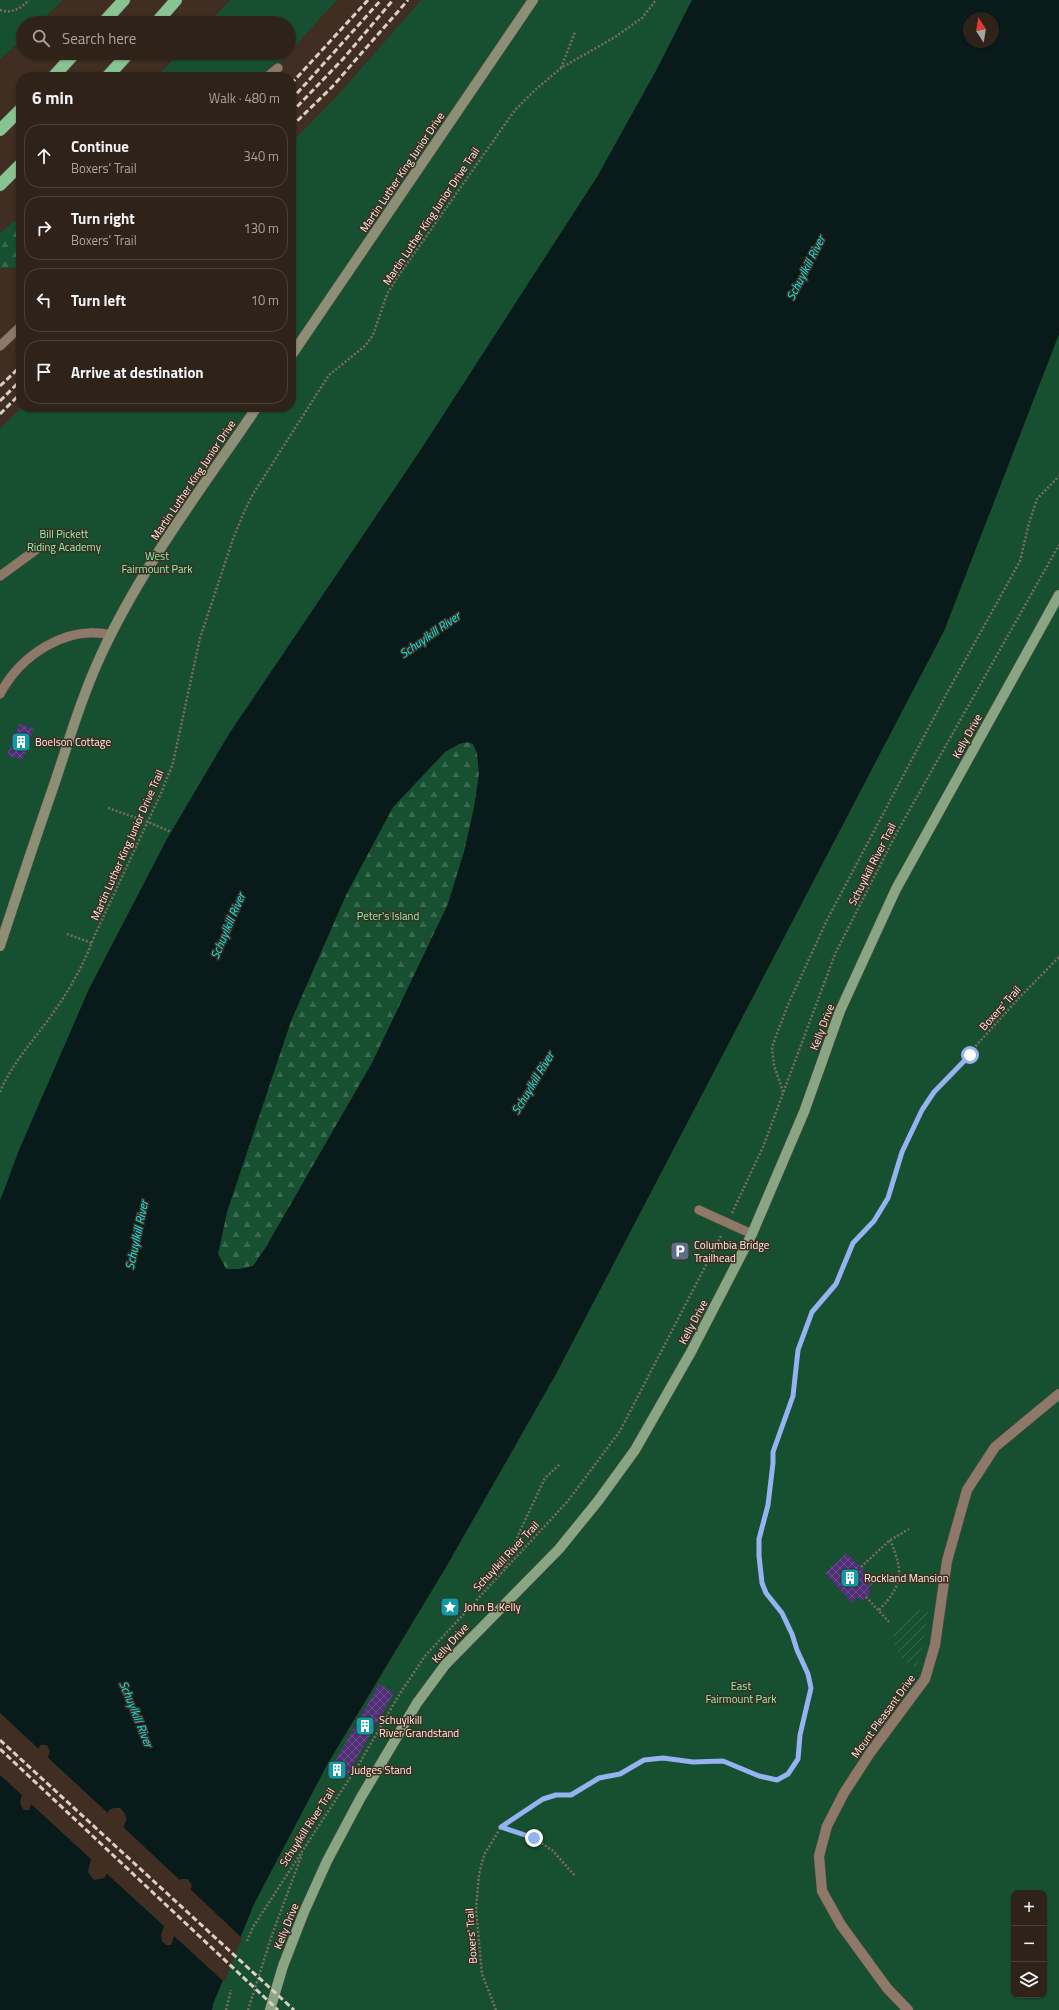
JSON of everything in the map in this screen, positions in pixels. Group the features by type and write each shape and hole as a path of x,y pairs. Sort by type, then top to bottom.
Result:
{"highway":[{"path":"109,16 124,0"},
{"path":"162,16 176,0"},
{"path":"58,72 69,60"},
{"path":"111,72 122,60"},
{"path":"0,130 16,114"},
{"path":"0,185 16,169"}],"main road":[{"name":"Martin Luther King Junior Drive","path":"296,349 533,0"},
{"name":"Martin Luther King Junior Drive","path":"0,946 89,682 111,635 156,557 254,412"},
{"name":"Kelly Drive","path":"270,2010 286,1959 327,1861 360,1799 417,1703 445,1665 559,1549 614,1480 652,1422 691,1352 752,1234 804,1112 840,1011 896,889 1059,595"}],"street":[{"name":"Mount Pleasant Drive","path":"908,2010 887,1988 850,1938 822,1891 819,1856 827,1826 844,1793 870,1753 925,1679 935,1645 947,1561 967,1490 995,1447 1059,1394"}],"lane":[{"path":"273,72 278,68"},
{"path":"0,346 16,331"},
{"path":"0,576 37,550"},
{"path":"0,694 12,674 23,663 47,646 79,634 101,633 111,635"},
{"path":"699,1210 752,1234"}],"path":[{"path":"0,10 5,12 19,10 30,0"},
{"name":"Martin Luther King Junior Drive Trail","path":"0,1092 29,1044 71,985 86,959 148,822 172,763 200,638 233,539 253,494 329,375 365,346 378,323 390,289 489,145 515,110 535,90 561,68 615,38 637,22 656,0"},
{"path":"561,68 575,32"},
{"path":"783,1092 774,1065 772,1047 787,1007 831,913 948,691 1020,561 1029,523 1037,499 1059,476"},
{"name":"Schuylkill River Trail","path":"734,1208 763,1147 835,954 896,834 978,685 1059,545"},
{"path":"108,808 171,832"},
{"path":"67,934 92,943"},
{"name":"Boxers' Trail","path":"496,2010 482,1974 476,1909 479,1874 484,1855 501,1827 543,1799 556,1795 571,1795 599,1778 620,1774 644,1760 663,1758 693,1762 723,1761 759,1776 777,1780 788,1774 798,1759 800,1735 811,1688 808,1674 797,1650 792,1634 782,1613 766,1593 762,1583 759,1539 768,1505 773,1452 793,1396 798,1350 802,1336 812,1312 836,1284 853,1243 874,1221 888,1198 902,1152 922,1110 934,1092 1019,998 1059,957"},
{"name":"Schuylkill River Trail","path":"247,1941 252,1927 359,1764 411,1676 436,1643 567,1502 620,1431 722,1234"},
{"path":"504,1571 520,1531 545,1478 560,1464"},
{"path":"861,1567 890,1540 909,1529"},
{"path":"879,1610 892,1596 898,1584 899,1570 890,1540"},
{"path":"866,1596 890,1623"},
{"path":"501,1827 534,1838 553,1851 575,1876"},
{"path":"248,2010 272,1935 304,1848"},
{"path":"226,2010 231,1990"}],"green space":[{"path":"0,0 63,0 46,16 16,16 16,45 0,59"},
{"path":"230,0 337,0 296,44 296,16 215,16"},
{"name":"West Fairmount Park","path":"421,0 692,0 657,69 597,177 420,451 229,734 167,839 89,989 0,1201 0,429 17,412 296,412 296,138 337,96"},
{"path":"173,60 281,60 270,72 161,72"},
{"path":"16,220 16,267 0,268 0,233"},
{"name":"East Fairmount Park","path":"1059,334 1059,2010 212,2010 213,2004 254,1904 328,1763 446,1567 556,1374 944,631"},
{"name":"Peter's Island","path":"468,742 473,744 477,753 479,774 474,808 464,852 448,904 372,1063 266,1247 253,1266 239,1269 226,1269 218,1254 227,1212 291,1021 346,895 393,807 445,752 459,744"},
{"path":"919,1610 928,1611 923,1647 917,1666 912,1666 902,1658 898,1652 895,1646 894,1633 896,1627 902,1619"}],"water":[{"name":"Schuylkill River","path":"692,0 1059,0 1059,334 944,631 556,1374 446,1567 328,1763 254,1904 213,2004 212,2010 0,2010 0,1201 19,1150 89,989 167,839 229,734 420,451 597,177 657,69","holes":["468,742 473,744 477,753 479,774 474,808 464,852 448,904 372,1063 266,1247 253,1266 239,1269 226,1269 218,1254 227,1212 291,1021 346,895 393,807 445,752 459,744","40,1745 47,1745 50,1751 29,1810 24,1810 20,1801","120,1808 126,1815 126,1821 105,1878 94,1880 88,1872 89,1866 109,1810","181,1879 188,1879 192,1886 171,1945 166,1945 162,1941 161,1935"]}],"pier":[{"path":"0,1713 40,1750 24,1797 0,1775"},
{"path":"46,1756 109,1814 93,1861 30,1803"},
{"path":"122,1826 182,1882 166,1928 105,1872"},
{"path":"189,1888 242,1938 224,1982 173,1935"}],"building":[{"name":"Boelson Cottage","path":"19,724 34,729 22,760 7,755"},
{"name":"Rockland Mansion","path":"847,1553 875,1582 868,1588 871,1592 862,1601 858,1597 852,1603 825,1573"},
{"name":"Schuylkill River Grandstand","path":"379,1684 394,1693 345,1779 330,1770"}],"railway":[{"path":"296,79 368,0"},
{"path":"296,94 381,0"},
{"path":"296,108 343,59 393,0"},
{"path":"296,122 332,87 408,0"},
{"path":"0,386 16,371"},
{"path":"0,401 16,385"},
{"path":"0,414 16,398"},
{"path":"0,1740 294,2010"},
{"path":"0,1749 278,2010"}],"place":[{"name":"Boelson Cottage","path":"21,742"},
{"name":"Columbia Bridge Trailhead","path":"680,1251"},
{"name":"Rockland Mansion","path":"850,1578"},
{"name":"John B. Kelly","path":"450,1607"},
{"name":"Schuylkill River Grandstand","path":"365,1726"},
{"name":"Judges Stand","path":"337,1770"}],"route":[{"path":"534,1838 501,1827 513,1817 543,1799 556,1795 571,1795 599,1778 620,1774 644,1760 663,1758 693,1762 723,1761 759,1776 777,1780 788,1774 798,1759 800,1735 811,1688 808,1674 797,1650 792,1634 782,1613 766,1593 760,1574 759,1539 762,1522 768,1505 773,1452 793,1396 794,1375 798,1350 812,1312 836,1284 853,1243 874,1221 888,1198 902,1152 922,1110 934,1092 970,1055"}],"park label":[{"name":"Bill Pickett Riding Academy","path":"64,540"}]}
